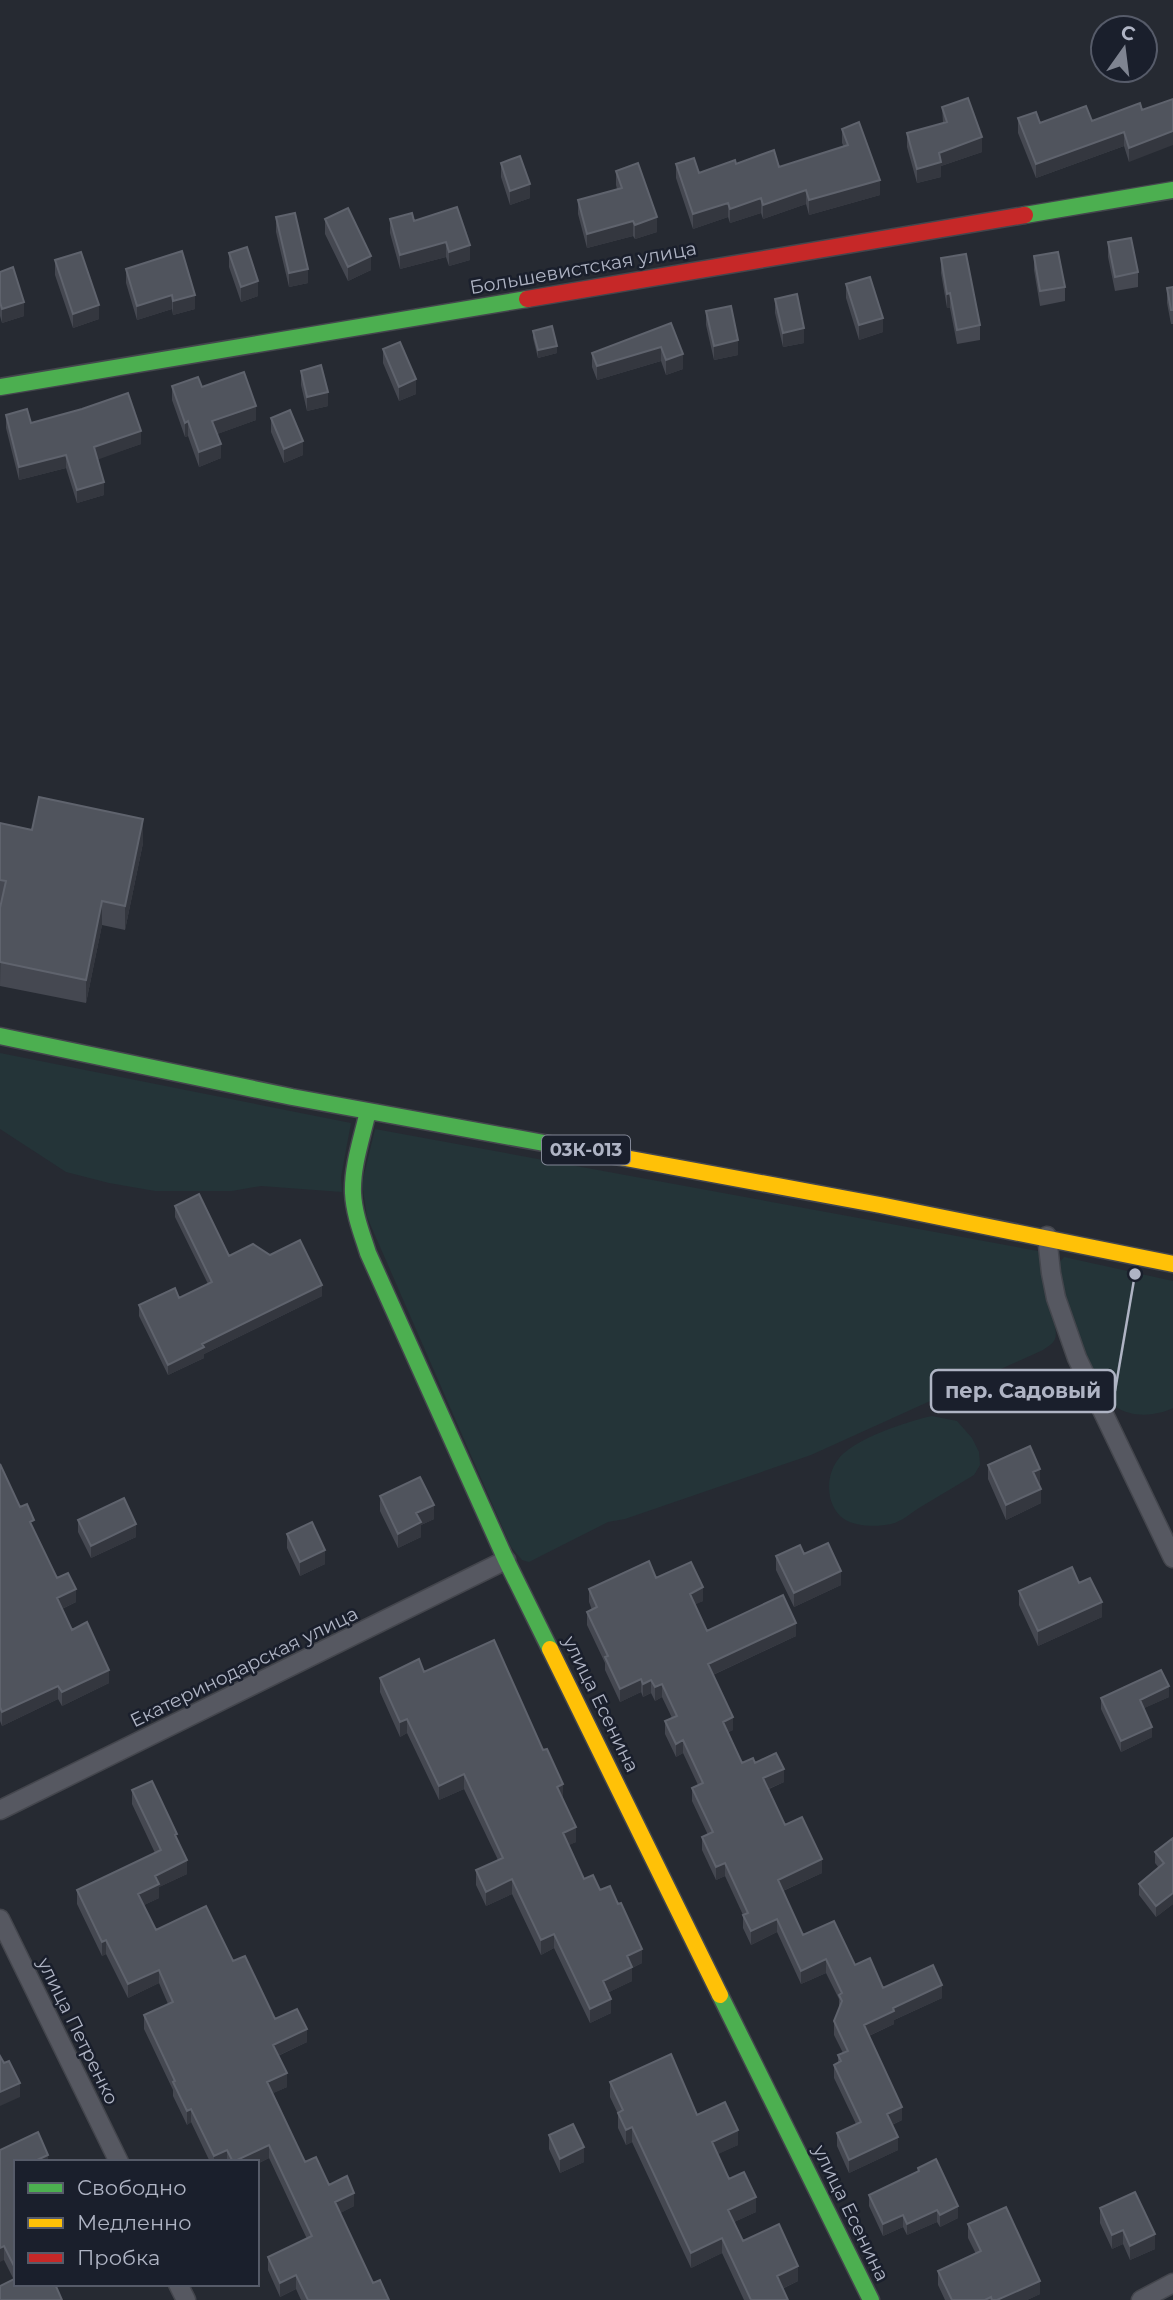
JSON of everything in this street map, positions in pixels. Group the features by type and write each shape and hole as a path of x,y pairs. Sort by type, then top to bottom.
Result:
{"street":[{"name":"Большевистская улица","path":"0,387 1173,190"},
{"name":"03К-013","path":"0,1036 368,1111 1048,1236 1173,1264"},
{"name":"улица Есенина","path":"368,1111 353,1180 359,1224 368,1253 506,1560 871,2300"},
{"path":"1048,1236 1056,1298 1077,1358 1173,1558"},
{"name":"Екатеринодарская улица","path":"0,1810 506,1560"},
{"name":"улица Петренко","path":"0,1919 118,2160"},
{"path":"1141,2300 1173,2283"}],"shaded area":[{"path":"0,1053 351,1123 341,1177 342,1192 261,1186 232,1191 155,1191 66,1172 0,1129"},
{"path":"375,1129 1038,1251 1053,1310 1055,1339 1043,1350 811,1455 625,1519 608,1522 529,1562 522,1560 511,1547 367,1217 362,1183"},
{"path":"1064,1257 1173,1281 1173,1408 1152,1414 1129,1413 1122,1411 1109,1400 1085,1356 1066,1307 1058,1264"},
{"path":"932,1416 957,1421 972,1438 979,1452 980,1465 974,1475 895,1523 867,1526 844,1519 834,1507 829,1492 831,1475 837,1461 844,1453 866,1439"}],"building":[{"path":"968,98 982,137 939,153 941,162 917,169 907,133 947,122 942,107"},
{"path":"1173,99 1173,131 1129,148 1124,132 1036,164 1018,118 1036,112 1040,123 1086,106 1092,121 1140,103 1142,110"},
{"path":"859,122 880,180 809,200 806,190 763,205 761,198 730,209 728,203 693,214 676,164 694,158 699,173 735,160 736,164 774,150 779,167 848,145 842,129"},
{"path":"520,156 530,184 510,191 501,163"},
{"path":"638,163 657,217 635,225 633,221 587,234 578,200 622,188 616,171"},
{"path":"457,207 470,245 449,252 446,242 400,255 390,219 412,213 414,221"},
{"path":"348,208 371,256 348,267 325,219"},
{"path":"295,213 308,269 289,273 276,217"},
{"path":"1131,238 1138,272 1115,277 1108,242"},
{"path":"247,247 258,281 241,287 229,253"},
{"path":"182,251 195,295 173,301 172,295 137,306 126,269"},
{"path":"81,252 99,305 73,314 55,260"},
{"path":"1058,252 1065,287 1040,291 1034,256"},
{"path":"966,254 980,325 957,330 941,258"},
{"path":"13,267 24,302 2,309 0,272"},
{"path":"870,277 883,318 859,325 846,284"},
{"path":"1173,287 1173,310 1171,310 1167,288"},
{"path":"797,294 804,328 783,333 775,299"},
{"path":"731,306 738,340 714,346 706,311"},
{"path":"671,323 683,354 666,360 661,347 597,366 592,353"},
{"path":"552,326 557,346 538,350 533,331"},
{"path":"400,342 416,379 399,387 383,349"},
{"path":"321,365 328,392 307,397 301,371"},
{"path":"244,372 256,406 212,421 221,444 199,452 172,386 198,377 202,387"},
{"path":"128,393 141,431 94,447 104,482 77,490 66,455 19,467 6,415 27,409 31,423"},
{"path":"290,410 303,441 284,449 271,418"},
{"path":"39,797 143,819 125,906 102,901 86,980 0,962 0,908 6,881 0,880 0,823 32,830"},
{"path":"199,1194 229,1256 253,1244 270,1255 300,1240 322,1285 202,1344 204,1347 168,1365 139,1305 175,1288 179,1298 212,1282 175,1206"},
{"path":"1030,1446 1040,1469 1033,1472 1041,1489 1006,1505 988,1465"},
{"path":"0,1464 20,1507 27,1504 34,1520 30,1522 57,1578 68,1573 76,1589 57,1598 72,1630 87,1622 109,1670 62,1692 58,1686 2,1712 0,1707"},
{"path":"420,1477 434,1505 416,1513 421,1522 398,1534 380,1496"},
{"path":"124,1498 136,1524 91,1546 78,1520"},
{"path":"312,1522 325,1550 300,1562 287,1534"},
{"path":"828,1543 841,1571 794,1593 776,1556 800,1545 804,1554"},
{"path":"649,1561 656,1578 691,1562 703,1587 690,1594 707,1631 783,1595 796,1623 708,1664 733,1717 723,1722 742,1763 753,1758 755,1763 776,1753 784,1769 763,1778 785,1825 802,1817 822,1859 778,1880 803,1935 834,1921 855,1965 870,1958 883,1988 933,1965 942,1985 864,2025 902,2107 887,2114 898,2137 849,2160 837,2133 861,2122 834,2065 841,2061 838,2055 848,2051 834,2021 842,2001 839,1995 842,1993 826,1959 801,1971 777,1919 751,1931 743,1915 748,1913 725,1863 716,1867 702,1837 713,1832 692,1788 703,1783 683,1740 676,1744 665,1721 677,1716 662,1684 655,1687 651,1680 643,1684 641,1679 620,1689 587,1612 597,1607 589,1589"},
{"path":"1072,1567 1079,1583 1090,1578 1102,1602 1038,1631 1019,1591"},
{"path":"494,1640 543,1750 547,1749 563,1784 557,1787 576,1827 563,1833 584,1879 593,1875 600,1890 610,1886 618,1904 621,1903 642,1949 627,1956 632,1967 603,1981 611,1999 590,2009 554,1934 541,1940 512,1879 486,1892 476,1870 503,1858 464,1774 439,1786 407,1719 400,1722 380,1678 419,1659 424,1672"},
{"path":"1161,1670 1169,1686 1140,1700 1152,1727 1121,1741 1101,1698"},
{"path":"152,1781 187,1860 155,1876 159,1884 138,1894 156,1930 206,1906 233,1961 245,1956 275,2019 297,2009 307,2029 273,2045 287,2073 267,2082 305,2162 316,2157 329,2185 347,2176 354,2193 335,2202 373,2283 380,2280 389,2300 308,2300 296,2275 280,2283 268,2257 312,2236 269,2145 237,2160 232,2160 227,2150 214,2156 191,2109 187,2111 144,2015 173,2002 159,1970 128,1984 106,1940 102,1942 77,1890 161,1850 132,1790"},
{"path":"1173,1838 1173,1893 1156,1906 1139,1884 1164,1863 1155,1852"},
{"path":"671,2054 697,2115 725,2102 738,2130 712,2142 729,2179 744,2172 756,2197 728,2210 743,2241 779,2224 798,2266 777,2276 788,2300 751,2300 722,2238 691,2253 632,2127 626,2130 618,2113 623,2110 610,2082"},
{"path":"0,2056 4,2063 9,2061 20,2083 0,2092"},
{"path":"573,2124 584,2147 560,2159 549,2135"},
{"path":"38,2132 48,2155 37,2160 14,2160 14,2266 4,2246 0,2248 0,2150"},
{"path":"936,2159 958,2206 940,2215 937,2210 907,2224 903,2215 883,2224 869,2195 919,2171 918,2168"},
{"path":"1135,2192 1155,2234 1130,2246 1123,2230 1112,2235 1100,2208"},
{"path":"1006,2207 1040,2281 997,2300 992,2300 991,2297 985,2300 952,2300 938,2271 981,2251 968,2224"},
{"path":"14,2279 14,2286 56,2286 62,2300 0,2300 0,2286"}],"traffic: fast":[{"path":"1025,215 1173,190"},
{"path":"0,387 527,299"},
{"path":"0,1036 292,1097 582,1150"},
{"path":"368,1111 353,1183 357,1216 368,1253 506,1560 550,1649"},
{"path":"720,1995 871,2300"}],"traffic: slow":[{"path":"582,1150 880,1205 1173,1264"},
{"path":"550,1649 720,1995"}],"traffic: jam":[{"path":"527,299 1025,215"}],"place":[{"name":"пер. Садовый","path":"1135,1274"}]}
